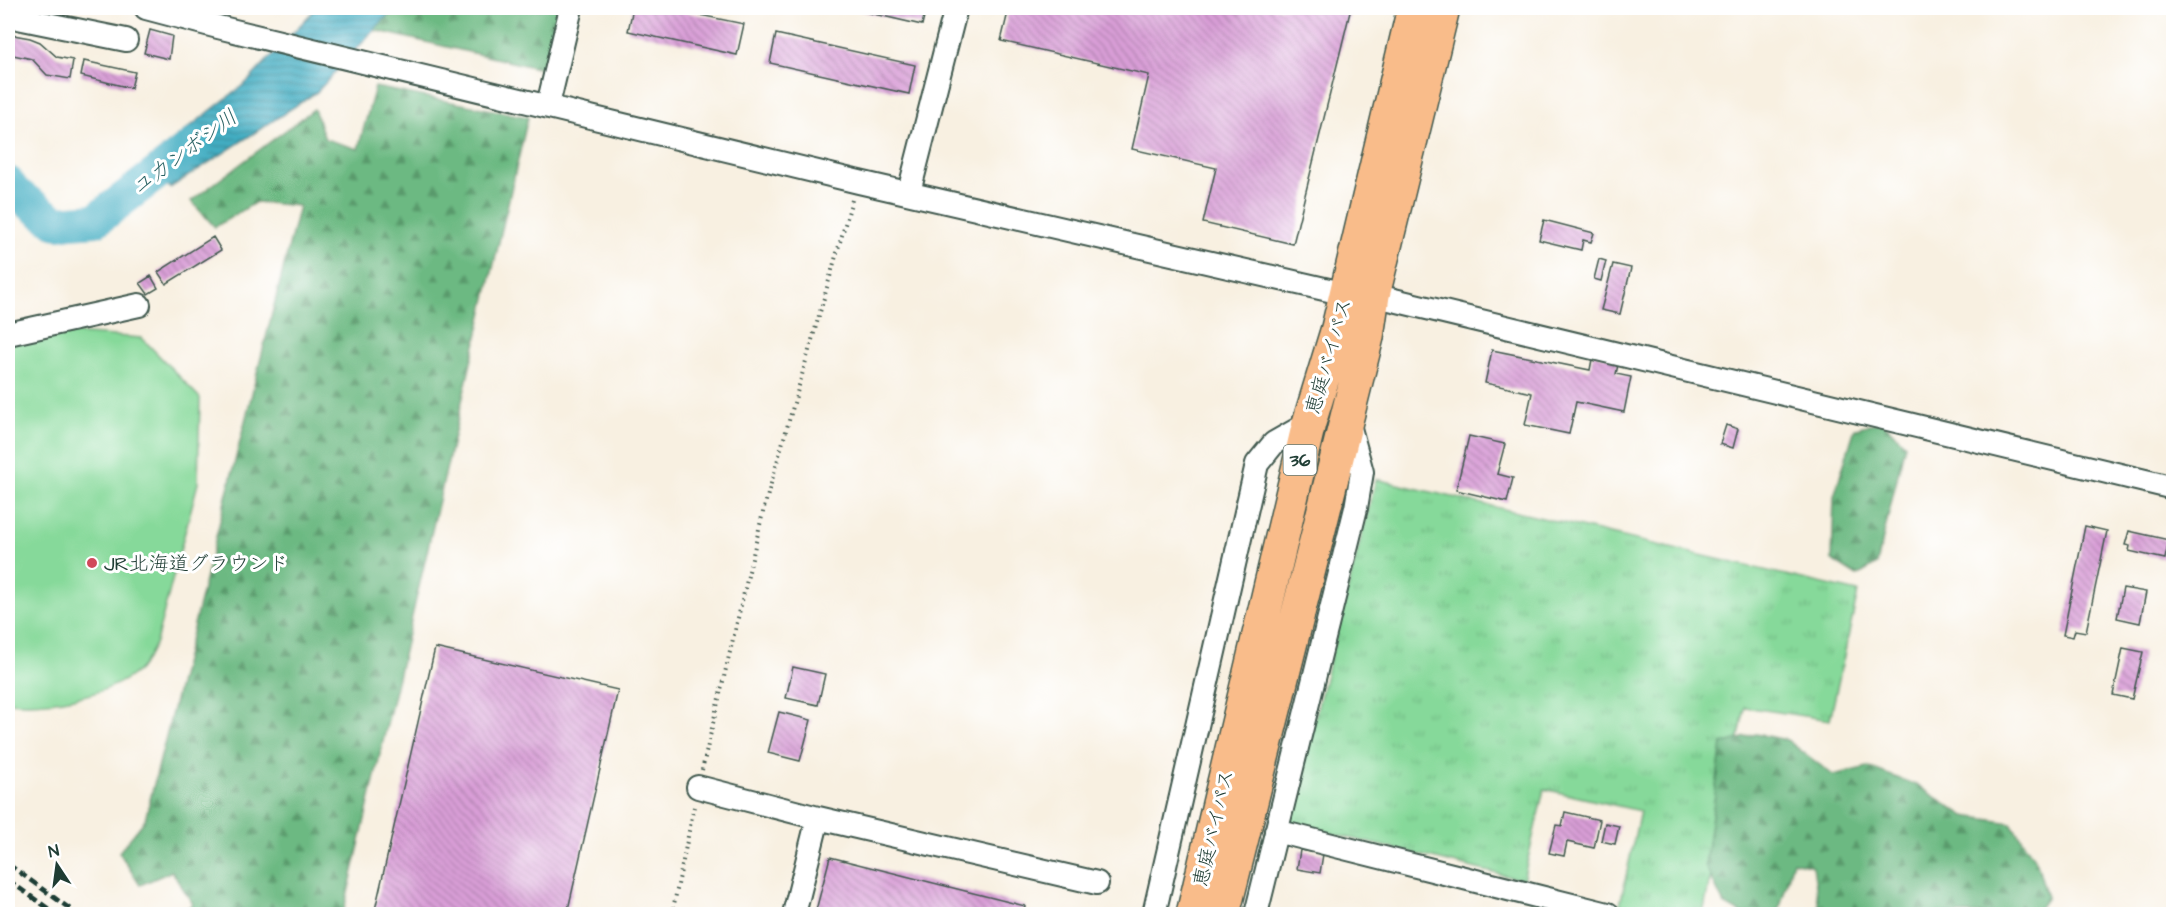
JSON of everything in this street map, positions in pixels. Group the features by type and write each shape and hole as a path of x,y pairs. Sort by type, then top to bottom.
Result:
{"highway":[{"name":"恵庭バイパス","path":"1223,915 1367,337 1360,295 1414,8"},
{"name":"恵庭バイパス","path":"1193,915 1309,423 1360,295 1443,8"}],"street":[{"path":"146,8 220,17 277,41 859,182 1360,295 2174,488"},
{"path":"548,105 571,8"},
{"path":"909,192 956,8"},
{"path":"8,16 126,40"},
{"path":"8,334 139,305"},
{"path":"1256,915 1362,472 1346,414"},
{"path":"1154,915 1257,465 1274,443 1309,423"},
{"path":"698,787 818,818 1097,883"},
{"path":"794,915 818,818"},
{"path":"1276,831 1608,915"}],"path":[{"path":"672,915 698,787 764,508 843,225 859,182"}],"green space":[{"path":"445,8 561,8 546,70 374,30 388,15"},
{"path":"375,87 528,117 343,914 179,914 193,904 172,871 140,885 119,852 145,820 299,206 256,202 215,227 191,201 314,109 325,139 358,149"},
{"name":"JR北海道グラウンド","path":"60,332 142,338 200,398 198,483 156,642 142,666 123,681 92,694 39,703 8,702 8,342"},
{"path":"1882,421 1905,444 1877,564 1857,576 1832,560 1834,496 1855,428"},
{"path":"1376,479 1858,592 1830,720 1745,707 1703,914 1664,914 1620,905 1640,811 1544,789 1523,880 1288,823"},
{"path":"1756,734 1787,740 1833,775 1868,767 1916,785 1965,816 2011,823 2037,863 2047,897 2035,914 1820,914 1813,866 1793,861 1778,914 1742,914 1724,904 1705,865 1722,744"}],"water":[{"path":"316,8 445,8 388,15 317,92 170,188 149,159 247,82"}],"building":[{"path":"633,8 666,8 744,24 737,55 628,31"},
{"path":"848,8 926,8 922,25"},
{"path":"1009,8 1351,8 1293,244 1203,223 1216,168 1132,149 1149,75 1001,41"},
{"path":"150,30 172,36 169,59 144,53"},
{"path":"8,34 40,42 57,57 73,60 70,79 47,75 32,59 8,54"},
{"path":"776,34 915,65 909,94 770,63"},
{"path":"84,61 135,72 131,88 81,76"},
{"path":"1544,220 1594,233 1591,242 1583,240 1581,250 1539,240"},
{"path":"213,237 221,250 166,284 158,272"},
{"path":"1599,259 1606,261 1601,281 1594,279"},
{"path":"1613,264 1631,268 1620,314 1601,310"},
{"path":"151,276 158,288 148,294 140,283"},
{"path":"1492,350 1590,370 1593,354 1619,360 1616,374 1631,377 1624,412 1576,402 1569,434 1525,425 1532,393 1485,383"},
{"path":"1726,425 1738,429 1733,448 1720,444"},
{"path":"1469,436 1505,444 1497,474 1513,478 1507,502 1456,490"},
{"path":"2085,526 2107,531 2086,632 2075,630 2073,637 2063,635"},
{"path":"2129,531 2169,540 2165,559 2129,551 2130,546 2125,545"},
{"path":"2123,588 2146,592 2140,623 2117,618"},
{"path":"435,648 618,690 567,914 374,914"},
{"path":"2123,648 2143,652 2132,699 2113,695"},
{"path":"793,667 825,674 818,705 786,698"},
{"path":"779,712 811,720 800,761 768,753"},
{"path":"1565,812 1600,820 1594,848 1567,842 1564,856 1549,853 1556,825 1562,826"},
{"path":"1605,823 1619,826 1615,844 1601,841"},
{"path":"1300,850 1323,854 1320,873 1297,869"},
{"path":"830,857 1025,906 1023,914 815,914"}],"waterway":[{"name":"ユカンボシ川","path":"8,183 14,192 57,223 96,220 196,143"}],"railway":[{"path":"8,864 77,914"},
{"path":"8,880 56,914"}],"place":[{"name":"JR北海道グラウンド","path":"92,563"}]}
